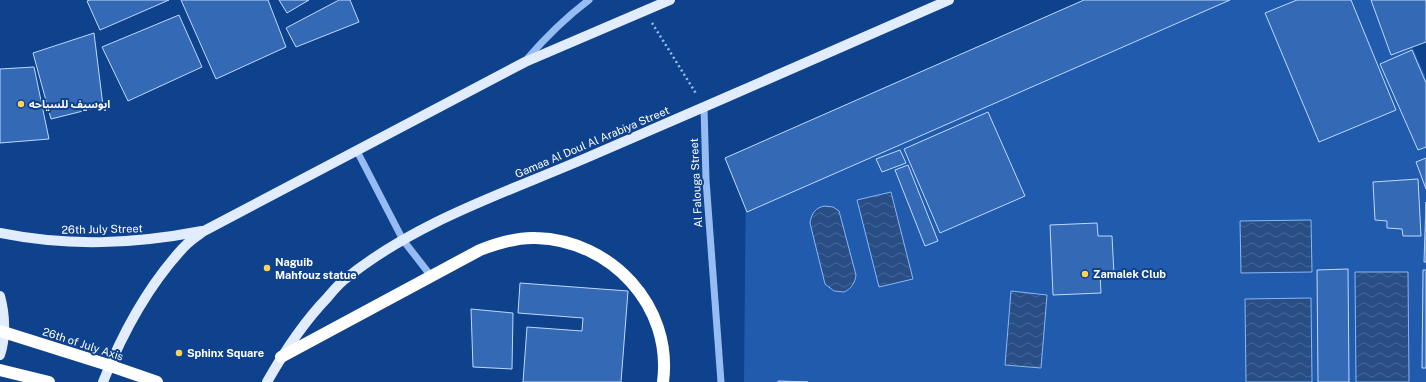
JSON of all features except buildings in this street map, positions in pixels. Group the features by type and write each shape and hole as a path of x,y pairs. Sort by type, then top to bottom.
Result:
{"highway":[{"path":"281,356 480,250 498,243 516,239 535,238 573,244 590,251 607,260 622,272 635,286 646,301 660,336 663,355 663,382"},
{"name":"26th of July Axis","path":"0,331 157,382"},
{"path":"0,370 49,382"}],"main road":[{"path":"103,382 110,363 143,301 162,273 184,247 204,231 525,62 670,0"},
{"name":"Gamaa Al Doul Al Arabiya Street","path":"266,382 281,356 311,314 342,282 377,255 403,240 454,213 592,156 949,0"},
{"name":"26th July Street","path":"0,233 29,239 99,243 170,237 204,231"},
{"path":"0,296 4,327 0,355"}],"street":[{"path":"525,62 546,37 570,14 589,0"},
{"name":"Al Falouga Street","path":"704,107 706,180 721,382"},
{"path":"357,151 403,240 431,276"}],"path":[{"path":"645,10 704,107"}],"shaded area":[{"name":"Zamalek Club","path":"1106,0 1392,0 1426,78 1426,382 744,382 746,166"}],"water":[{"path":"891,192 913,279 879,287 857,200"},
{"path":"825,206 833,207 839,211 856,275 855,281 849,289 844,292 834,291 825,284 810,223 814,212"},
{"path":"1311,220 1312,272 1241,273 1240,221"},
{"path":"1355,272 1408,272 1409,382 1356,382"},
{"path":"1011,291 1047,295 1041,368 1005,365"},
{"path":"1311,298 1312,382 1246,382 1245,299"}],"place":[{"name":"ابوسيف للسياحه","path":"21,104"},
{"name":"Naguib Mahfouz statue","path":"267,268"},
{"name":"Zamalek Club","path":"1085,274"},
{"name":"Sphinx Square","path":"179,353"}]}
